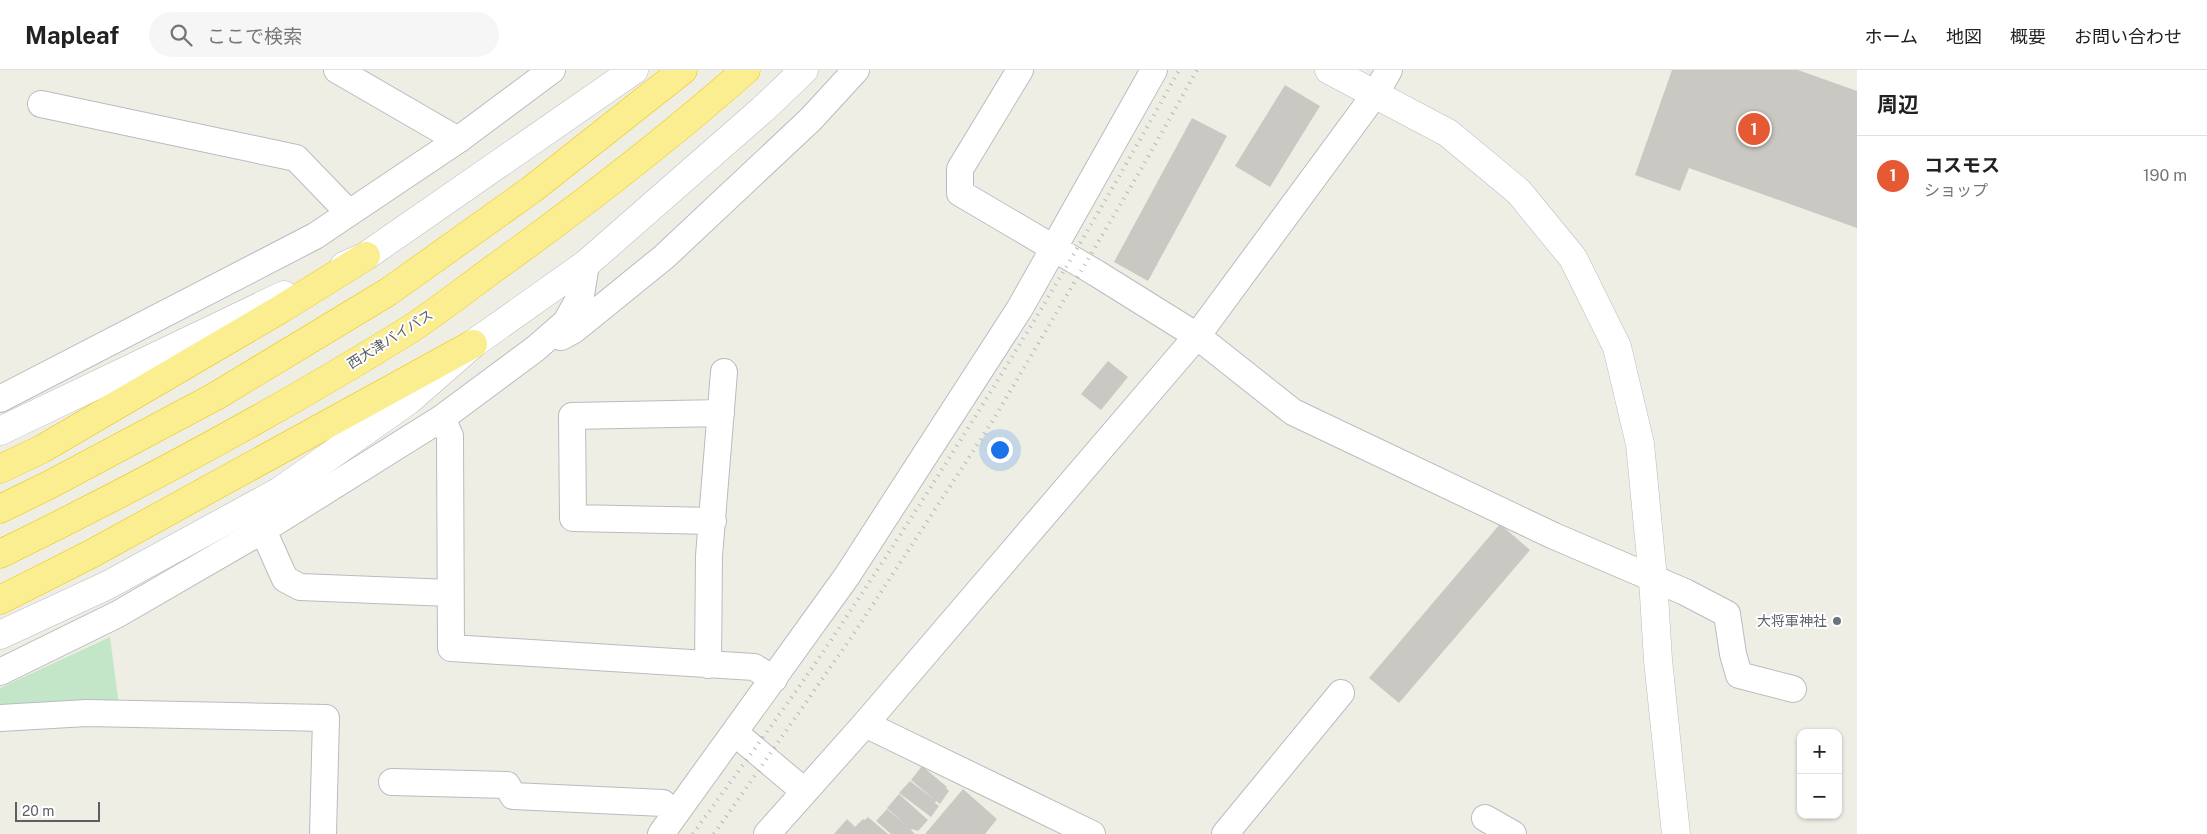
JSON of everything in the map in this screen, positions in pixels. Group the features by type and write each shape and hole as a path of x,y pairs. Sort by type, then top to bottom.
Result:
{"highway":[{"path":"0,509 216,396 388,292 531,190 683,70"},
{"name":"西大津バイパス","path":"0,554 68,521 237,431 410,329 562,220 746,70"},
{"path":"0,469 42,449 281,309 366,256"},
{"path":"0,600 91,554 473,344"}],"street":[{"path":"337,70 458,140"},
{"path":"0,399 315,236 458,140 552,70"},
{"path":"0,430 366,256 634,70"},
{"path":"0,636 108,585 280,491 409,400 473,344 586,264 762,110 804,70"},
{"path":"535,349 574,330 664,257 811,120 856,70"},
{"path":"1020,70 960,169 960,193 1096,273 1197,336 1293,412 1554,536 1685,592 1727,614 1733,654 1739,676 1792,689"},
{"path":"668,824 852,568 1020,308 1154,70"},
{"path":"1329,70 1376,93 1448,133 1519,192 1573,258 1617,347 1640,444 1653,579 1658,660 1676,834"},
{"path":"767,834 865,724 1197,336 1376,93 1390,70"},
{"path":"41,104 296,158 349,213"},
{"path":"0,672 118,614 263,530 442,418 535,349 566,322 581,295 586,264"},
{"path":"708,665 709,556 724,372"},
{"path":"712,520 573,518 572,416 721,413"},
{"path":"442,418 450,436 452,648 754,667 774,679"},
{"path":"263,530 285,579 300,587 450,593"},
{"path":"1225,834 1341,693"},
{"path":"0,718 87,714 326,718 322,834"},
{"path":"865,724 1092,834"},
{"path":"734,733 804,791"},
{"path":"392,782 507,785 513,796 663,803 668,824"},
{"path":"1485,818 1513,834"}],"green space":[{"path":"110,637 119,706 0,714 0,688"}],"building":[{"path":"1672,70 1798,70 1857,91 1857,228 1689,168 1680,191 1635,175"},
{"path":"1285,85 1320,106 1270,187 1235,166"},
{"path":"1192,118 1227,136 1148,281 1114,262"},
{"path":"1108,361 1128,377 1101,410 1081,394"},
{"path":"1500,524 1530,550 1399,703 1369,678"},
{"path":"922,766 947,787 949,791 940,804 936,801 935,803 939,806 931,817 899,793 910,781 935,800 911,780"},
{"path":"963,789 997,819 985,834 925,834"},
{"path":"899,794 928,820 918,831 911,830 915,834 891,834 876,821 887,809 907,826 887,808"},
{"path":"868,817 888,834 834,834 847,819 855,827"}],"railway":[{"path":"693,834 825,649 931,487 1017,349 1179,70"},
{"path":"714,834 853,635 992,422 1143,166 1197,70"}],"place":[{"name":"コスモス","path":"1754,129"},
{"name":"大将軍神社","path":"1837,621"}]}
